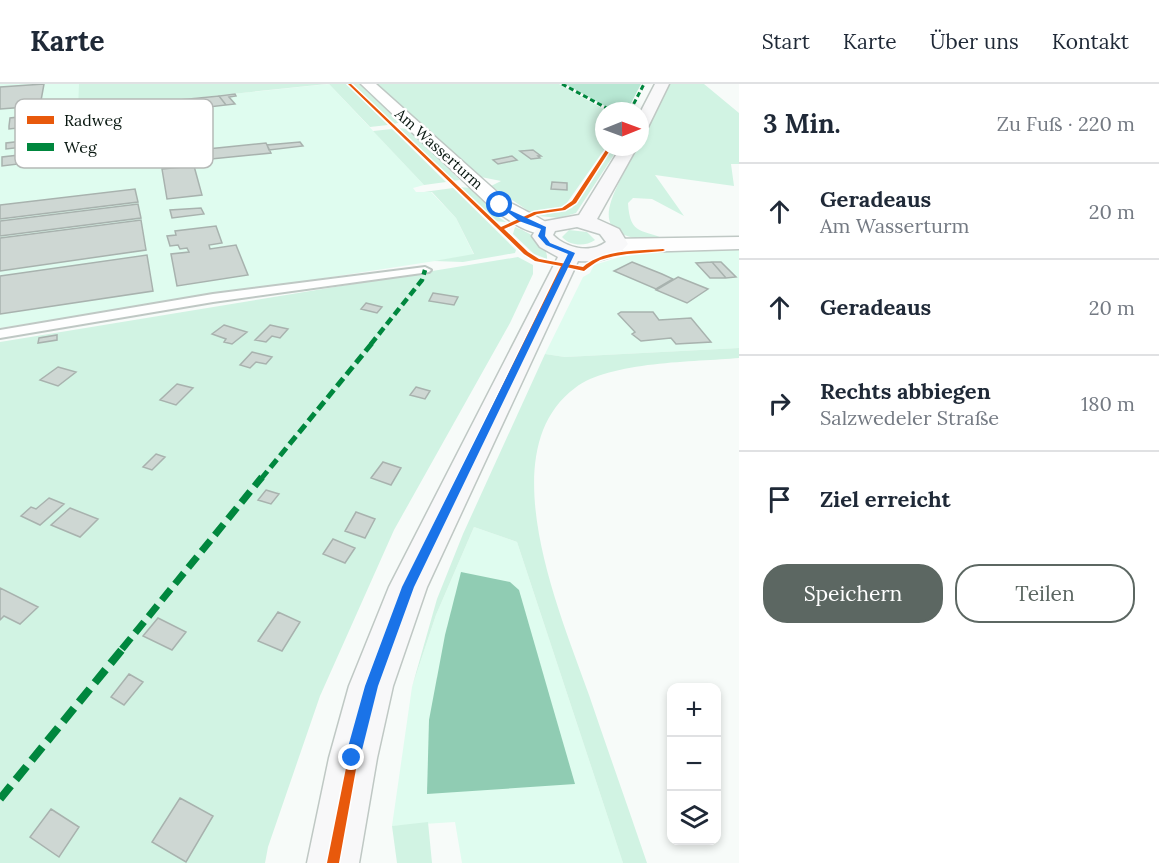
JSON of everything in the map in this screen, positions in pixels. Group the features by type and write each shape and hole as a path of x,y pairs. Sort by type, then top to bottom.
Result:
{"main road":[{"path":"649,109 662,84"},
{"path":"585,222 624,156"},
{"path":"560,222 585,222 609,231 614,235 616,244 604,252 571,253 555,248 542,236 544,229 560,222"},
{"path":"333,863 352,758 371,686 408,587 571,253"}],"street":[{"name":"Am Wasserturm","path":"368,84 500,205 521,219 544,229"},
{"path":"616,244 638,246 739,243"}],"lane":[{"path":"0,334 213,298 425,270"}],"shaded area":[{"path":"0,84 79,84 79,99 15,99 15,168 213,168 213,99 185,99 329,84 424,185 413,188 416,192 431,192 456,218 474,255 0,328"},
{"path":"79,84 327,84 183,99 78,99"},
{"path":"329,84 346,84 388,125 370,127"},
{"path":"352,84 360,84 401,122 394,124"},
{"path":"376,84 559,84 595,104 595,156 600,156 564,207 530,212 491,186 501,181 481,177"},
{"path":"565,84 641,84 632,102 598,102"},
{"path":"668,84 704,84 739,113 739,164 731,164 734,186 655,175 684,216 652,199 633,198 628,203 629,214 639,230 666,240 638,238 620,233 611,225 609,213 618,184 632,156 649,156 649,123"},
{"path":"398,128 408,129 460,180 452,181"},
{"path":"392,129 446,182 424,185 373,131"},
{"path":"606,156 613,156 576,213 559,218 539,216 572,208"},
{"path":"458,187 472,188 494,214 506,222 493,221"},
{"path":"453,188 516,250 515,253 463,262 434,261 474,254 456,218 432,192 424,192"},
{"path":"515,227 541,243 547,259 534,254 513,234"},
{"path":"569,230 587,232 595,240 573,244 562,237"},
{"path":"739,246 739,348 565,357 545,354 583,277 590,273 594,265 630,254 649,253 648,250"},
{"path":"518,257 533,265 533,274 510,323 394,530 320,696 268,847 265,863 0,863 0,342"},
{"path":"739,348 739,358 654,364 609,372 590,379 575,388 550,416 537,452 534,492 539,536 550,580 647,863 623,863 517,542 474,527 436,615 412,687 437,599 463,534 545,354 565,357"},
{"path":"474,527 517,542 623,863 462,863 455,822 392,826 412,687 436,615"},
{"path":"461,572 510,582 519,590 575,784 427,794 429,720 445,635"},
{"path":"428,822 432,863 397,863 392,826"}],"building":[{"path":"44,84 41,99 15,99 15,108 0,109 0,87"},
{"path":"235,94 236,96 229,97 235,104 226,105 219,96"},
{"path":"219,96 226,105 213,107 213,99 189,99"},
{"path":"15,117 15,128 9,129 10,118"},
{"path":"15,142 15,148 6,149 6,143"},
{"path":"300,142 303,146 269,150 267,145"},
{"path":"266,143 271,153 213,159 213,148"},
{"path":"533,150 541,156 538,156 540,158 531,159 520,151"},
{"path":"15,156 15,164 2,166 2,157"},
{"path":"512,156 517,160 498,164 493,160"},
{"path":"195,168 202,195 167,199 162,169"},
{"path":"552,182 567,183 567,190 551,189"},
{"path":"135,189 138,202 0,219 0,205"},
{"path":"138,204 141,218 0,236 0,221"},
{"path":"201,208 204,214 172,218 170,210"},
{"path":"141,220 146,250 0,271 0,238"},
{"path":"216,226 222,243 209,245 210,249 236,245 248,275 177,286 171,254 189,252 187,248 180,249 178,245 170,246 167,236 176,235 175,231"},
{"path":"147,255 153,291 0,314 0,276"},
{"path":"632,262 673,279 656,289 614,271"},
{"path":"712,262 726,278 710,278 696,263"},
{"path":"712,262 721,262 736,277 726,278"},
{"path":"678,277 708,289 687,303 656,290"},
{"path":"433,293 458,297 454,305 429,301"},
{"path":"366,303 382,307 377,313 361,309"},
{"path":"621,312 653,312 659,320 691,318 711,342 676,344 671,338 641,341 632,334 635,332 618,314"},
{"path":"224,325 247,332 232,344 224,342 226,339 212,334"},
{"path":"270,325 288,329 280,338 272,336 266,342 255,340"},
{"path":"57,335 57,340 38,343 39,338"},
{"path":"252,352 272,357 266,364 256,362 250,368 240,365"},
{"path":"58,367 76,372 58,386 40,380"},
{"path":"177,384 193,388 176,405 160,400"},
{"path":"416,387 430,391 425,399 410,395"},
{"path":"156,454 165,457 152,470 143,467"},
{"path":"383,462 401,468 391,485 371,478"},
{"path":"266,490 279,494 271,504 258,500"},
{"path":"49,498 64,504 40,525 21,516 31,507 36,509"},
{"path":"70,508 98,519 80,537 51,525"},
{"path":"356,512 375,519 365,538 345,531"},
{"path":"333,539 355,548 345,563 323,554"},
{"path":"0,588 38,607 20,624 4,616 0,620"},
{"path":"278,612 300,622 282,651 258,641"},
{"path":"158,618 186,632 172,650 143,636"},
{"path":"129,674 143,682 124,705 111,697"},
{"path":"180,798 213,816 186,862 152,842"},
{"path":"51,809 79,827 59,857 30,837"}],"marked path":[{"path":"562,84 595,102"},
{"path":"635,102 644,84"},
{"path":"0,799 398,311 422,280 425,270"}],"cycle path":[{"path":"349,84 526,253 537,260 584,269 590,263 609,256 663,250"},
{"path":"500,229 536,213 563,209 574,202 604,156"},
{"path":"333,863 353,758 371,686 408,587 564,265"}],"route":[{"path":"352,758 371,686 408,587 442,513 571,253 548,244 542,236 544,229 521,219 500,205"}]}
